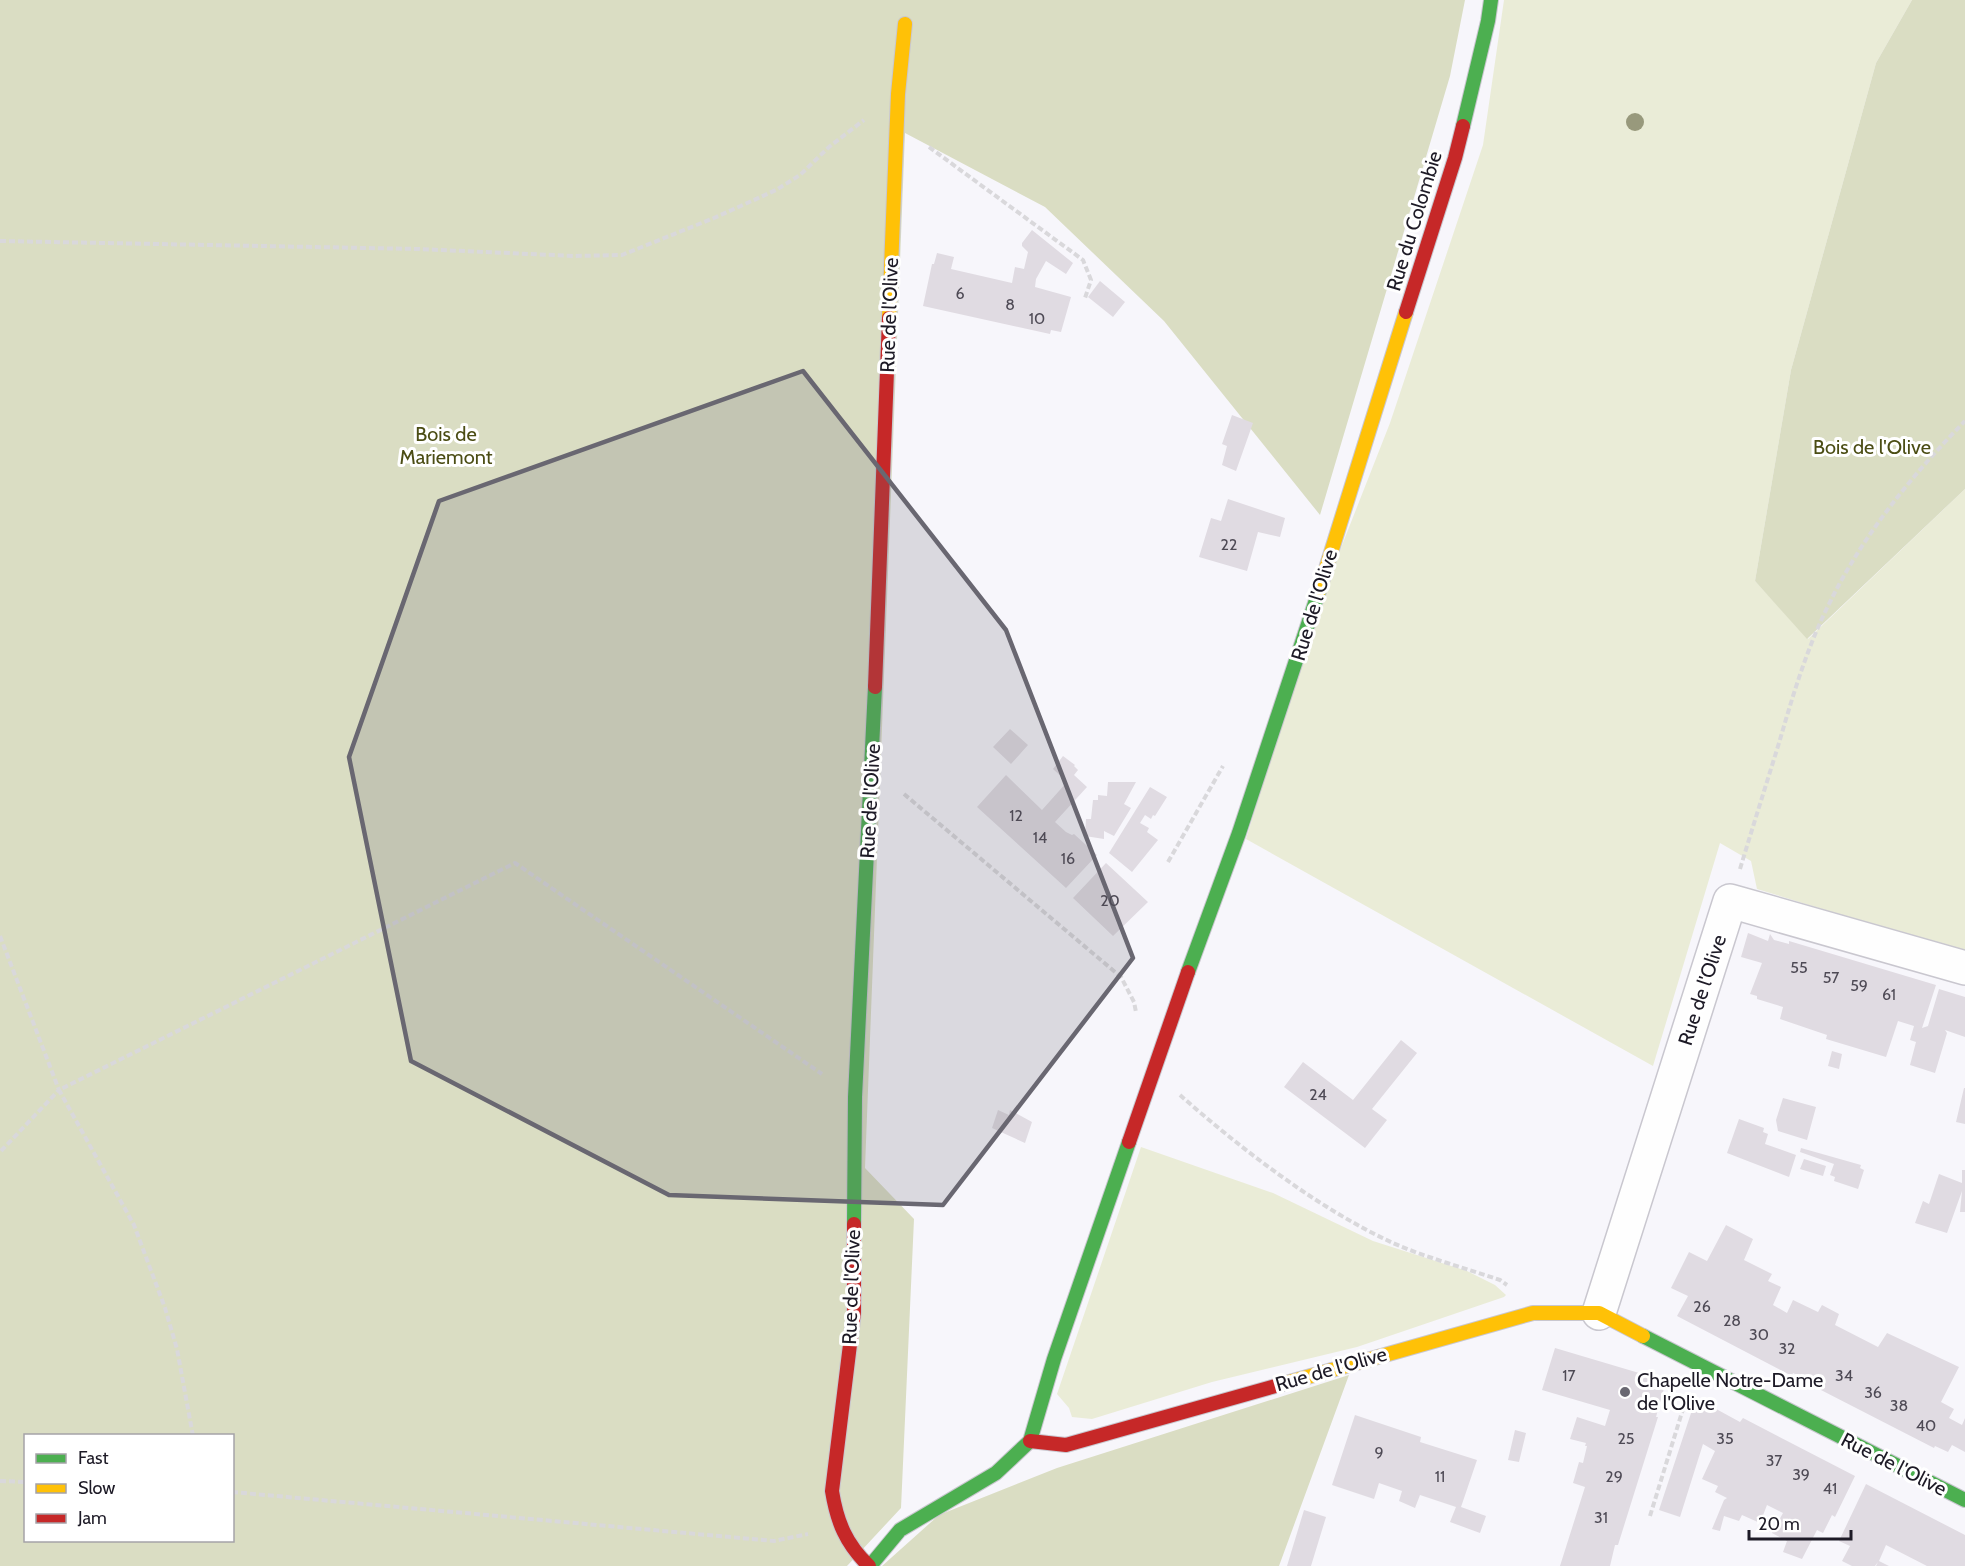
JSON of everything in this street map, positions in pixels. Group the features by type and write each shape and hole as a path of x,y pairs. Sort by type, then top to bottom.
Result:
{"street":[{"name":"Rue du Colombie","path":"1362,450 1455,158 1491,0"},
{"name":"Rue de l'Olive","path":"905,24 898,94 872,770 855,1097 854,1312 832,1491 840,1528 853,1552 870,1566 900,1530 996,1473 1030,1441 1054,1359 1211,906 1239,833 1291,677 1362,450"},
{"name":"Rue de l'Olive","path":"1599,1313 1730,901"},
{"path":"1730,901 1965,968"},
{"name":"Rue de l'Olive","path":"1030,1441 1066,1445 1533,1313 1599,1313 1965,1500"}],"path":[{"path":"0,241 418,249 575,256 622,255 776,190 800,175 829,147 898,94"},
{"path":"897,124 1083,260 1090,280 1085,298"},
{"path":"1730,901 1797,681 1830,600 1870,534 1937,449 1965,421"},
{"path":"872,770 904,794 1121,977 1134,1002 1138,1019"},
{"path":"0,1152 59,1090 515,863 855,1097"},
{"path":"0,936 59,1090 135,1225 177,1349 193,1434"},
{"path":"1155,1072 1211,1123 1344,1219 1395,1244 1500,1280 1517,1292 1533,1313"},
{"path":"1650,1516 1698,1362"},
{"path":"0,1481 24,1482"},
{"path":"234,1492 774,1541 840,1528"}],"highlighted area":[{"path":"803,371 1006,630 1133,958 943,1205 669,1195 411,1061 349,757 439,501"}],"green space":[{"name":"Bois de Mariemont","path":"0,0 1465,0 1450,76 1320,515 1164,321 1045,207 905,133 865,1168 914,1219 901,1508 847,1566 0,1566"},
{"path":"1504,0 1912,0 1876,63 1791,370 1755,581 1808,639 1965,489 1965,953 1757,889 1751,861 1720,843 1653,1066 1246,839 1315,614 1390,423 1483,145"},
{"name":"Bois de l'Olive","path":"1912,0 1965,0 1965,489 1807,639 1755,581 1791,370 1876,63"},
{"path":"1141,1147 1273,1193 1373,1241 1467,1271 1495,1285 1506,1295 1357,1347 1212,1382 1092,1419 1072,1417 1069,1408 1057,1394"},
{"path":"1349,1375 1279,1566 882,1566 939,1515 1057,1468"}],"building":[{"path":"1032,230 1073,263 1066,274 1046,261 1036,279 1035,287 1071,297 1061,332 1051,330 1050,334 923,306 932,264 934,264 937,253 954,257 951,269 1012,283 1015,267 1024,269 1028,252 1022,243"},
{"path":"1100,281 1125,302 1113,317 1088,297"},
{"path":"1232,415 1253,423 1236,471 1222,465 1227,446 1222,444"},
{"path":"1228,499 1285,518 1280,537 1258,532 1247,571 1199,557 1211,518 1221,521"},
{"path":"1010,729 1028,745 1011,764 993,747"},
{"path":"1063,756 1075,765 1078,770 1074,775 1087,787 1055,822 1066,832 1074,834 1097,855 1066,888 977,807 1006,775 1042,810 1067,782 1053,769"},
{"path":"1108,782 1136,782 1124,804 1131,808 1114,836 1104,831 1104,839 1085,836 1086,819 1091,819 1093,800 1098,800 1098,795 1107,796"},
{"path":"1150,787 1167,797 1155,816 1153,815 1151,819 1145,815 1140,823 1149,828 1147,832 1158,840 1132,872 1109,853"},
{"path":"1106,863 1148,902 1113,936 1073,898"},
{"path":"1748,933 1768,941 1770,934 1774,940 1789,944 1789,941 1936,985 1922,1028 1928,1026 1939,989 1965,997 1965,1037 1945,1030 1947,1033 1935,1073 1910,1065 1916,1042 1910,1040 1914,1026 1898,1021 1886,1057 1826,1039 1827,1035 1780,1019 1783,1007 1757,999 1757,996 1750,994 1762,963 1741,957"},
{"path":"1401,1040 1417,1053 1372,1109 1387,1120 1365,1148 1284,1087 1303,1062 1353,1100"},
{"path":"1832,1051 1842,1054 1839,1069 1828,1066"},
{"path":"1965,1088 1965,1124 1956,1122"},
{"path":"1783,1098 1816,1107 1807,1140 1778,1131 1776,1120"},
{"path":"998,1110 1009,1115 1010,1110 1032,1122 1025,1143 992,1128"},
{"path":"1739,1119 1764,1128 1763,1132 1768,1134 1765,1144 1796,1155 1789,1177 1727,1153"},
{"path":"1801,1148 1861,1165 1860,1168 1864,1170 1858,1189 1834,1181 1835,1177 1830,1175 1834,1164 1800,1152"},
{"path":"1804,1159 1826,1166 1823,1176 1800,1169"},
{"path":"1962,1170 1965,1170 1965,1212 1960,1212 1962,1191 1947,1233 1915,1223 1923,1201 1929,1204 1939,1174 1962,1183"},
{"path":"1726,1225 1753,1239 1744,1260 1772,1274 1768,1281 1781,1287 1773,1305 1787,1313 1793,1300 1818,1312 1822,1305 1839,1314 1835,1325 1878,1347 1887,1333 1959,1367 1941,1402 1954,1409 1949,1418 1962,1425 1965,1418 1965,1452 1952,1445 1948,1452 1935,1446 1934,1448 1819,1389 1820,1386 1793,1373 1792,1376 1677,1316 1688,1296 1671,1288 1689,1252 1707,1261"},
{"path":"1555,1348 1666,1381 1656,1417 1658,1417 1610,1566 1560,1566 1585,1487 1573,1483 1579,1462 1583,1463 1587,1446 1585,1446 1586,1443 1570,1439 1577,1417 1605,1426 1610,1410 1542,1390"},
{"path":"1696,1398 1740,1422 1743,1418 1855,1476 1835,1517 1832,1515 1823,1533 1817,1530 1802,1559 1783,1552 1787,1541 1772,1533 1783,1513 1767,1505 1760,1523 1742,1515 1739,1521 1724,1516 1720,1531 1712,1529 1724,1500 1727,1498 1715,1492 1718,1486 1702,1479 1715,1451 1703,1444 1680,1517 1659,1510"},
{"path":"1355,1415 1421,1437 1420,1442 1477,1460 1461,1507 1486,1516 1480,1533 1450,1522 1456,1507 1420,1495 1415,1508 1399,1501 1402,1491 1379,1483 1374,1499 1332,1485"},
{"path":"1515,1430 1526,1433 1519,1462 1508,1460"},
{"path":"1866,1484 1965,1535 1965,1566 1927,1566 1886,1545 1879,1561 1889,1566 1876,1566 1878,1562 1875,1566 1852,1566 1842,1561 1850,1546 1839,1541"},
{"path":"1304,1510 1326,1517 1311,1566 1287,1566"}],"traffic: fast":[{"path":"1463,126 1491,0"},
{"path":"1188,972 1239,833 1319,591"},
{"path":"854,1224 855,1097 875,687"},
{"path":"870,1566 900,1530 996,1473 1030,1441 1054,1359 1129,1142"},
{"path":"1643,1336 1965,1500"}],"traffic: slow":[{"path":"889,318 898,94 905,24"},
{"path":"1319,591 1406,312"},
{"path":"1279,1385 1533,1313 1599,1313 1643,1336"}],"traffic: jam":[{"path":"1406,312 1463,126"},
{"path":"875,687 889,318"},
{"path":"1129,1142 1188,972"},
{"path":"854,1224 854,1312 832,1491 844,1532 854,1549 869,1566"},
{"path":"1030,1441 1066,1445 1279,1385"}],"place":[{"name":"Chapelle Notre-Dame de l'Olive","path":"1625,1392"}]}
